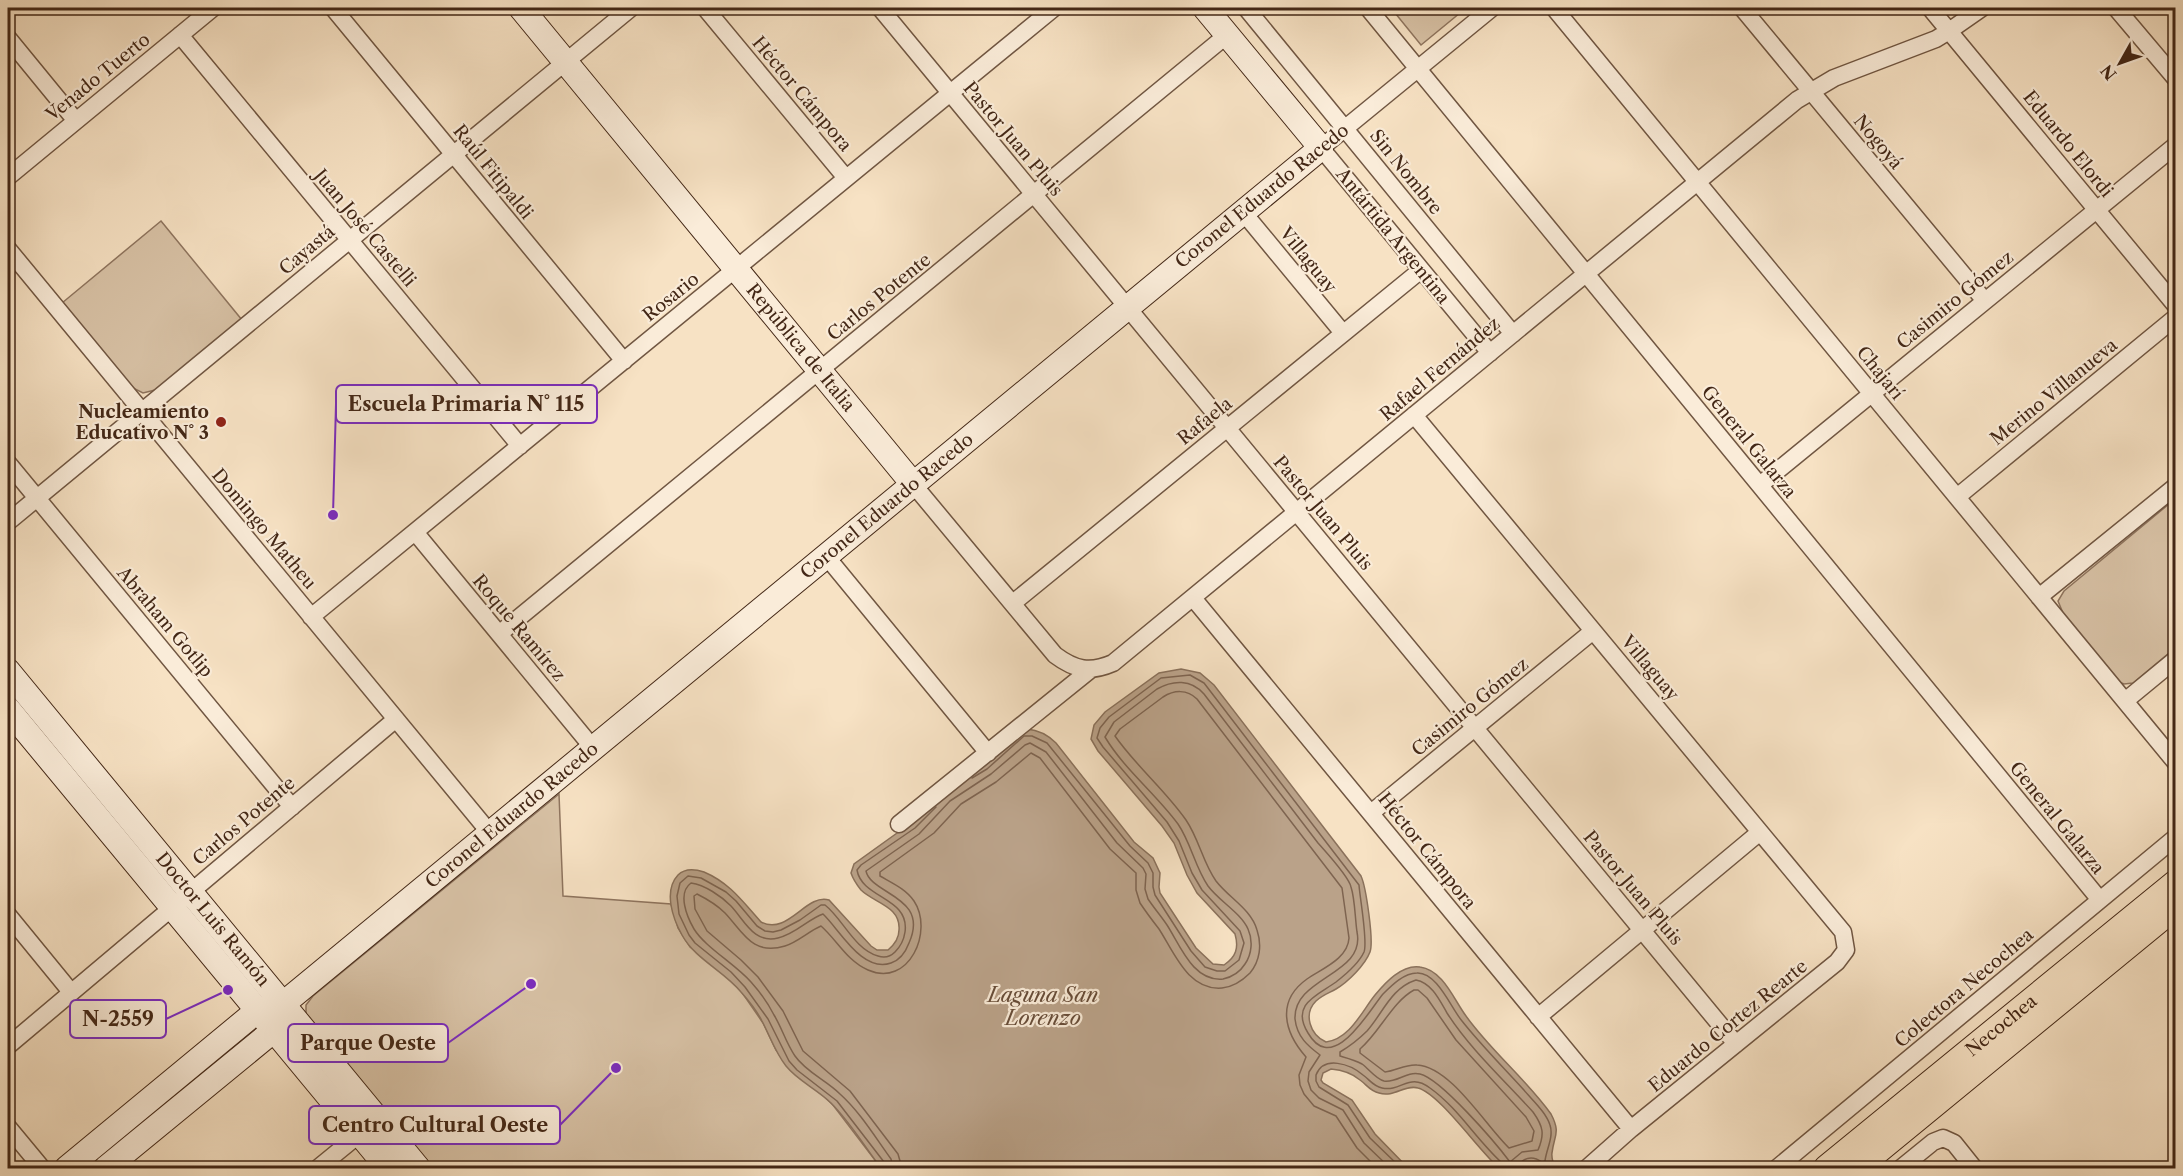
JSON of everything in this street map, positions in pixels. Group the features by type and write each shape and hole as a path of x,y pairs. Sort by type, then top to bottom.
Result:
{"main road":[{"name":"Necochea","path":"1827,1168 2175,883"},
{"name":"Necochea","path":"1856,1168 2175,906"}],"street":[{"name":"Venado Tuerto","path":"8,177 213,8"},
{"name":"Raúl Fitipaldi","path":"333,8 624,361"},
{"name":"República de Italia","path":"521,8 1055,655 1073,667 1090,670"},
{"name":"Cayastá","path":"8,522 631,8"},
{"name":"Héctor Cámpora","path":"705,8 846,178"},
{"name":"Pastor Juan Pluis","path":"880,8 1736,1044"},
{"name":"Rosario","path":"311,617 1054,8"},
{"name":"Antártida Argentina","path":"1205,8 1490,353"},
{"name":"Sin Nombre","path":"1246,8 1513,334"},
{"name":"General Galarza","path":"1368,8 2100,900"},
{"name":"Coronel Eduardo Racedo","path":"68,1168 257,1011 283,1004 1492,8"},
{"name":"Chajarí","path":"1554,8 2175,763"},
{"name":"Nogoyá","path":"1742,8 1985,301"},
{"name":"Eduardo Elordi","path":"1930,8 2175,306"},
{"name":"Rafael Fernández","path":"899,824 1090,670 1102,668 1122,657 1810,90 1834,78 1923,45 1949,32 1982,8"},
{"path":"2116,8 2175,79"},
{"name":"Juan José Castelli","path":"180,35 520,446"},
{"name":"Carlos Potente","path":"499,634 1227,35"},
{"path":"8,38 76,121"},
{"name":"Casimiro Gómez","path":"1760,485 2175,145"},
{"name":"Villaguay","path":"1243,212 1343,333"},
{"name":"Domingo Matheu","path":"8,249 490,833"},
{"name":"Rafaela","path":"1013,603 1421,270"},
{"name":"Merino Villanueva","path":"1957,497 2175,317"},
{"name":"Villaguay","path":"1414,415 1843,932 1846,950"},
{"name":"Abraham Gotlip","path":"8,463 292,807"},
{"path":"2039,597 2175,486"},
{"name":"Roque Ramírez","path":"415,532 593,748"},
{"path":"826,556 988,753"},
{"name":"Héctor Cámpora","path":"1194,598 1631,1129"},
{"name":"Casimiro Gómez","path":"1371,813 1593,631"},
{"path":"2125,701 2175,659"},
{"name":"Doctor Luis Ramón","path":"8,671 283,1004 368,1127 388,1168"},
{"name":"Doctor Luis Ramón","path":"8,709 273,1031 368,1127 418,1168"},
{"name":"Carlos Potente","path":"8,1046 396,719"},
{"path":"1538,1017 1760,832"},
{"name":"Colectora Necochea","path":"1777,1168 2175,837"},
{"path":"8,915 71,992"},
{"name":"Eduardo Cortez Rearte","path":"1587,1168 1631,1129 1837,962 1846,950"},
{"path":"106,1168 273,1031 283,1004"},
{"path":"8,1127 42,1168"},
{"path":"318,1168 368,1127"},
{"path":"1901,1168 1932,1142 1943,1138 1954,1143 1974,1168"}],"shaded area":[{"path":"1391,8 1466,8 1421,45"},
{"path":"161,221 242,320 155,390 143,393 131,387 62,303"},
{"path":"2175,499 2175,648 2133,683 2124,684 2119,682 2063,613 2058,601 2064,591"},
{"path":"559,794 563,896 671,904 678,928 690,947 741,991 763,1023 776,1050 833,1105 881,1168 429,1168 306,1016 306,1005 313,996"}],"water":[{"name":"Laguna San Lorenzo","path":"1181,669 1200,673 1214,685 1361,876 1369,914 1370,952 1351,978 1321,997 1312,1006 1309,1018 1312,1029 1320,1039 1326,1042 1342,1036 1394,975 1407,968 1428,969 1447,987 1476,1029 1551,1114 1556,1130 1552,1155 1554,1168 1540,1168 1530,1164 1522,1168 1499,1168 1448,1111 1427,1092 1413,1087 1390,1094 1379,1093 1350,1074 1331,1069 1323,1073 1321,1080 1323,1083 1352,1100 1375,1134 1408,1168 881,1168 838,1110 786,1066 760,1017 744,995 694,951 682,935 671,905 671,889 678,875 687,870 694,870 713,876 736,894 761,922 771,925 788,919 812,902 829,900 871,946 877,950 888,950 898,936 896,915 860,888 851,873 854,864 911,823 1027,729 1043,733 1056,743 1134,842 1153,858 1160,873 1160,893 1196,948 1213,964 1224,965 1236,952 1235,934 1197,893 1174,843 1098,751 1091,739 1094,725 1105,712 1159,673"}],"place":[{"name":"Nucleamiento Educativo N° 3","path":"221,422"},
{"name":"Escuela Primaria N° 115","path":"333,515"},
{"name":"Parque Oeste","path":"531,984"},
{"name":"N-2559","path":"228,990"},
{"name":"Centro Cultural Oeste","path":"616,1068"}]}
